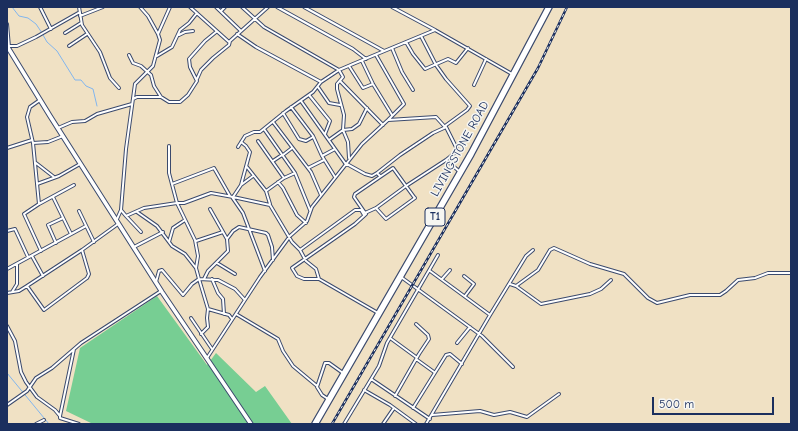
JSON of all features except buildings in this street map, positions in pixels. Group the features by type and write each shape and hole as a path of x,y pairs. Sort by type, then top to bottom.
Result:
{"highway":[{"name":"LIVINGSTONE ROAD","path":"315,424 461,172 549,7"}],"main road":[{"path":"9,50 156,282 206,359 251,424"}],"street":[{"path":"40,7 51,29"},
{"path":"79,7 81,23 100,52 110,78 119,88"},
{"path":"80,16 103,7"},
{"path":"117,219 121,210 132,100 135,84 148,73 156,57 160,40 148,16 140,7"},
{"path":"158,34 170,7"},
{"path":"190,7 216,32 229,42"},
{"path":"216,7 241,31"},
{"path":"221,11 225,7"},
{"path":"242,7 254,19 339,70 343,76 337,89 340,105 344,115 343,130 348,142 349,158"},
{"path":"129,55 133,63 140,65 148,73 161,97 169,102 180,102 188,95 201,70 217,53 229,45 229,42 237,34 268,7"},
{"path":"277,7 353,49 366,59"},
{"path":"304,7 384,51"},
{"path":"392,7 468,48 513,75"},
{"path":"7,24 9,50 51,29 80,12"},
{"path":"156,57 172,47 180,30 189,24 197,13"},
{"path":"64,33 81,23"},
{"path":"238,147 248,135 259,133 283,113 309,95 321,82 339,70 435,30"},
{"path":"178,36 186,32 193,31"},
{"path":"196,81 188,61 205,41 216,32"},
{"path":"70,46 87,34"},
{"path":"237,34 256,47 321,82"},
{"path":"301,101 345,163 355,170 369,176 377,173 400,155 445,126 467,110 470,106 446,79 436,65 421,36"},
{"path":"406,42 412,54 424,69 448,59 456,63 468,48"},
{"path":"392,48 402,72 413,90"},
{"path":"206,359 265,270 290,236 306,223 310,210 345,163 404,104 376,55"},
{"path":"474,85 486,59"},
{"path":"362,61 373,84 392,115"},
{"path":"349,66 363,88 373,84"},
{"path":"340,82 383,125"},
{"path":"318,87 327,101 332,104 340,105"},
{"path":"309,95 329,120 325,134"},
{"path":"132,100 137,97 161,97"},
{"path":"39,204 35,162 27,117 29,108 40,100"},
{"path":"58,128 72,122 85,121 96,114 132,104"},
{"path":"291,107 313,137 324,160 335,177"},
{"path":"329,140 343,130 352,129 359,124 367,108"},
{"path":"283,113 299,139 306,141 313,137"},
{"path":"379,314 320,279 297,276 292,268 361,220 365,214 446,160 458,150 445,126 436,117 388,120"},
{"path":"273,122 308,168 321,195"},
{"path":"264,129 295,173 310,210"},
{"path":"7,148 32,141 48,142 63,136"},
{"path":"258,141 284,178"},
{"path":"241,142 250,151 241,185"},
{"path":"169,146 168,165 177,203 196,241 198,256 196,268"},
{"path":"273,161 292,148"},
{"path":"322,156 335,149"},
{"path":"308,168 324,160"},
{"path":"446,160 461,172"},
{"path":"35,162 55,178"},
{"path":"37,184 55,178 81,164"},
{"path":"247,167 266,191 270,204 290,236 292,242 300,250 305,260 316,269 320,279"},
{"path":"172,184 214,168 243,213 265,270"},
{"path":"365,214 354,195 393,168 415,197 414,200 386,219 376,208"},
{"path":"266,191 284,178 295,173"},
{"path":"377,173 380,176"},
{"path":"231,196 241,185 253,176"},
{"path":"278,182 288,197 297,216 306,223"},
{"path":"40,251 24,214 74,185"},
{"path":"126,216 144,208 184,203 211,193 270,204"},
{"path":"53,198 72,235"},
{"path":"204,279 208,271 228,253 227,239 210,209"},
{"path":"121,210 141,232"},
{"path":"300,250 355,210 360,210 365,214"},
{"path":"79,211 94,242"},
{"path":"137,212 150,220 163,232 174,248 185,254 196,268 208,309 206,318 208,326 201,334"},
{"path":"56,243 48,224 63,218"},
{"path":"169,242 173,228 185,220"},
{"path":"7,293 27,286 43,276 94,242 119,223"},
{"path":"7,270 86,226"},
{"path":"7,231 15,229 28,257"},
{"path":"227,239 235,229 249,229 268,234 273,260"},
{"path":"134,247 163,232"},
{"path":"196,241 223,232"},
{"path":"516,286 538,270 550,250 554,248 590,264 624,274 648,298 657,303 690,295 720,295 738,280 755,278 768,273 791,273"},
{"path":"27,286 45,310 88,278 89,274 82,250"},
{"path":"426,424 490,315 526,256 532,250"},
{"path":"344,424 379,366 390,338 438,255"},
{"path":"32,256 43,276"},
{"path":"217,263 235,274"},
{"path":"12,292 17,284 17,264"},
{"path":"156,282 159,272 162,270 183,295 192,284 199,279 218,280 235,289 245,300"},
{"path":"442,279 450,270"},
{"path":"430,271 490,315"},
{"path":"400,276 480,334 513,367"},
{"path":"464,276 474,284 465,296"},
{"path":"212,279 218,293 223,298 224,314"},
{"path":"510,284 516,286 541,304 590,294 601,290 611,280"},
{"path":"7,405 31,388 36,378 52,368 74,348 162,291"},
{"path":"208,309 224,314 232,319"},
{"path":"236,314 278,338 283,351 293,366 317,386 322,395 329,400"},
{"path":"191,318 212,349"},
{"path":"395,396 429,338 416,324"},
{"path":"7,326 15,340 23,376 36,398 54,410 60,418 79,424"},
{"path":"457,343 470,326"},
{"path":"390,338 434,372"},
{"path":"60,416 74,348"},
{"path":"413,408 424,392 434,372 447,354 452,355 462,364"},
{"path":"317,386 326,362 344,374"},
{"path":"370,379 430,419"},
{"path":"364,390 394,408 416,424"},
{"path":"432,415 480,411 494,415 510,412 526,417 559,394"},
{"path":"383,424 394,408"},
{"path":"36,424 44,420"}],"green space":[{"path":"157,296 207,365 216,353 256,392 265,386 292,424 93,424 66,411 80,348"}],"waterway":[{"path":"12,7 19,16 28,18 36,24 42,33"},
{"path":"43,35 47,42 57,51 75,80 81,80 86,86 93,89 97,106"},
{"path":"7,373 49,424"}],"railway":[{"path":"332,424 538,68 567,7"}]}
